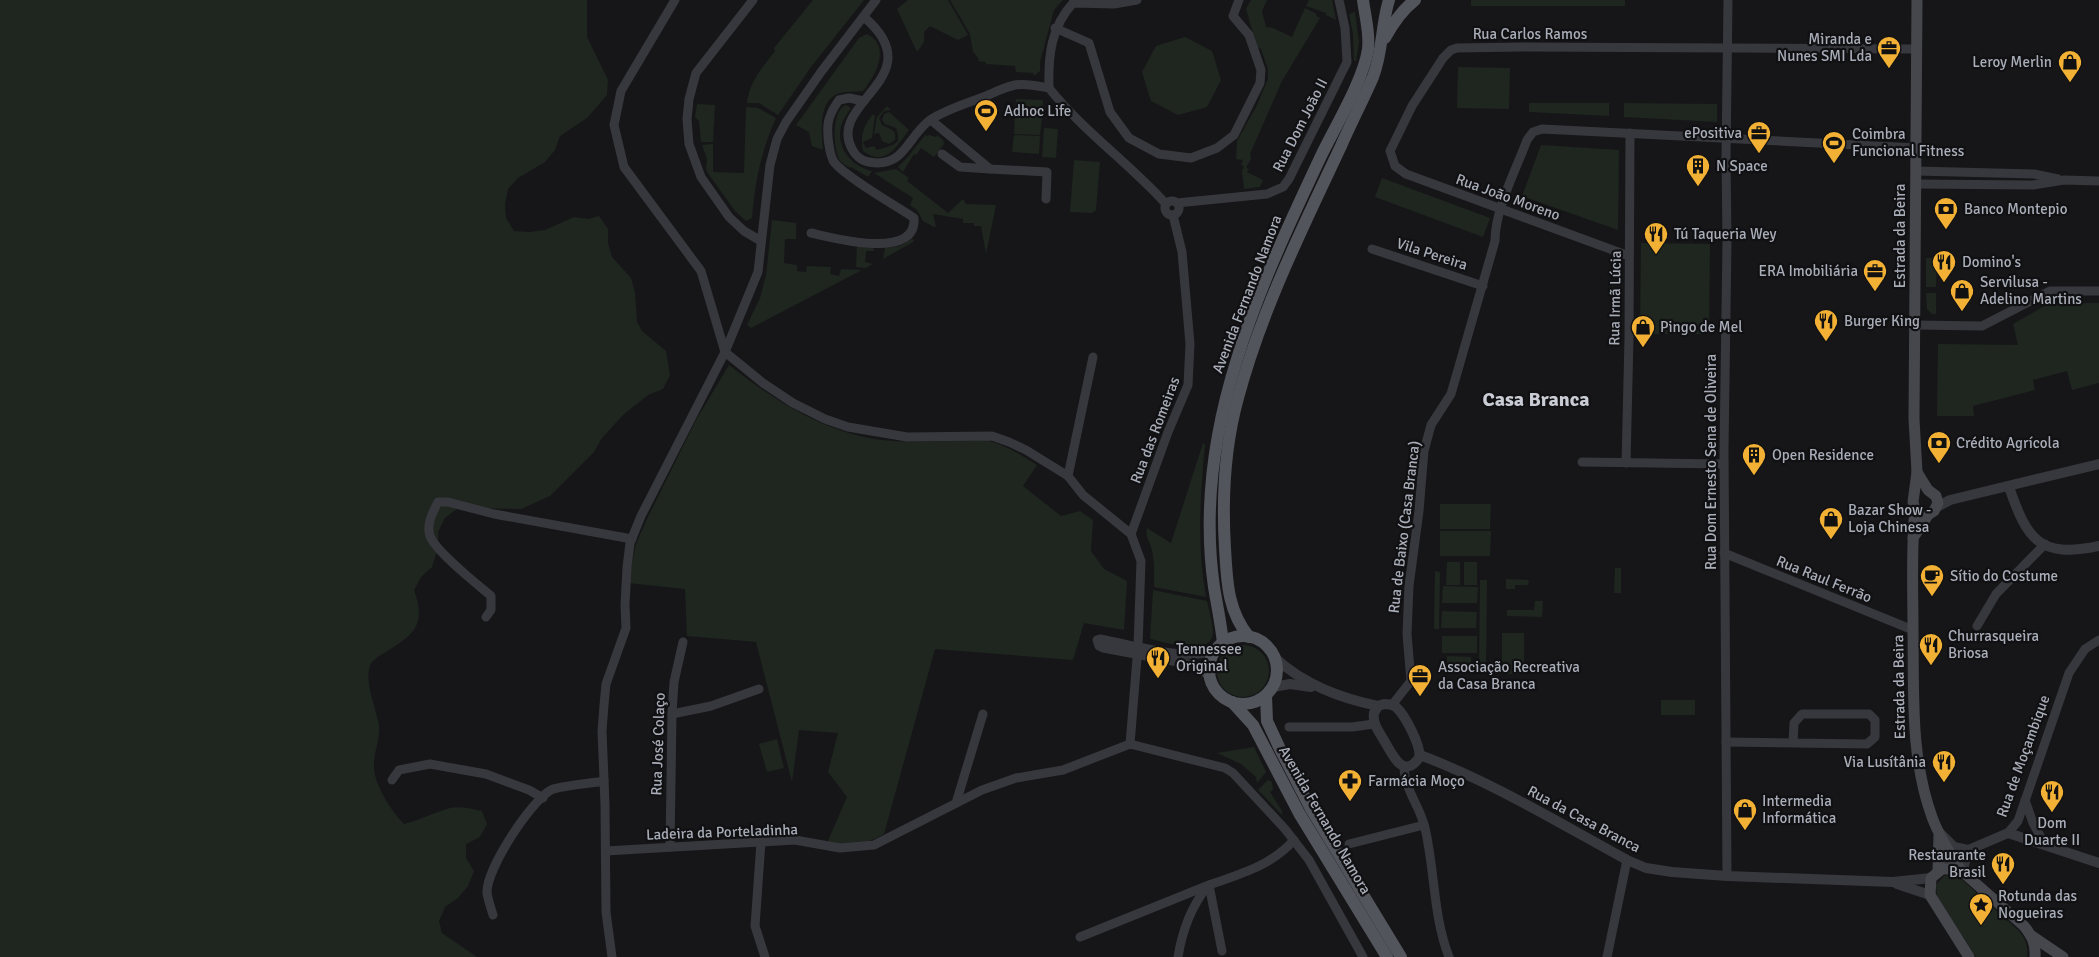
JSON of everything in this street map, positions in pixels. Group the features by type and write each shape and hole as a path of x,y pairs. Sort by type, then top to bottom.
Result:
{"main road":[{"name":"Avenida Fernando Namora","path":"1363,0 1368,50 1361,73 1310,179 1271,270 1237,357 1221,417 1214,460 1210,515 1219,647 1209,667 1210,676 1217,692 1232,702 1253,725 1299,813 1387,957"},
{"name":"Avenida Fernando Namora","path":"1389,0 1385,17 1383,42 1373,76 1305,222 1257,339 1238,399 1228,447 1224,540 1230,600 1234,614 1249,637 1260,641 1269,648 1275,658 1277,675 1269,691 1267,721 1311,809 1401,957"},
{"path":"1383,42 1405,7 1415,0"},
{"name":"Estrada da Beira","path":"1917,0 1914,419 1917,472 1913,539 1914,730 1918,764 1928,804 1938,832 1962,872"},
{"name":"Estrada da Beira","path":"1917,472 1932,502"},
{"path":"1918,493 1932,502 1920,514 1914,503 1918,493"},
{"path":"1913,539 1932,502"},
{"path":"1219,647 1240,636 1249,637"},
{"path":"1232,702 1250,704 1269,691"},
{"name":"Estrada da Beira","path":"1937,872 1938,832"},
{"path":"1968,957 1930,895 1937,872 1956,869 1962,872 2024,926 2032,936 2063,957"},
{"path":"2032,936 2036,948 2035,957"}],"street":[{"path":"675,0 621,91 614,125 624,167 701,271 725,352 793,403 824,419 848,427 907,437 992,436 1026,450 1068,476 1083,495 1131,534 1138,548 1141,561 1138,650 1130,744 1225,768 1252,792 1309,860 1363,957"},
{"path":"753,0 696,73 689,99 687,119 689,144 701,177 729,217 744,231 761,241"},
{"path":"609,955 606,912 602,731 604,705 611,669 624,638 626,628 624,605 627,567 632,539 641,516 725,352 758,272 770,166 777,139 786,122 821,72 876,0"},
{"path":"1137,0 1114,4 1073,3 1063,14 1055,28 1048,74 1049,88 1063,106 1148,184 1166,204 1166,212 1173,215 1179,209 1177,203"},
{"path":"1055,28 1089,43 1110,112 1129,138 1159,154 1191,158 1217,148 1234,135 1260,83 1262,70 1248,35 1233,16 1239,0"},
{"name":"Rua Dom João II","path":"1166,204 1172,201 1177,203 1267,194 1283,187 1289,179 1347,62 1345,28 1339,0"},
{"name":"Rua Dom Ernesto Sena de Oliveira","path":"1727,876 1724,464 1727,242 1726,49 1728,0"},
{"path":"864,17 884,38 888,57 885,72 852,116 848,135 849,144 854,153 864,161 877,164 887,163 897,158 917,132 931,120 1016,85 1049,88"},
{"name":"Rua Carlos Ramos","path":"1390,151 1412,106 1443,58 1451,50 1457,48 1916,49"},
{"path":"811,233 856,242 889,243 903,239 915,226 914,218 849,174 835,163 832,156 828,124 833,109 839,100 849,98 864,101"},
{"path":"931,120 990,169"},
{"name":"Rua de Baixo (Casa Branca)","path":"1392,705 1411,681 1407,634 1409,586 1419,511 1424,452 1431,426 1451,394 1483,286 1501,209 1527,140 1533,132 1542,129 1630,133"},
{"path":"1630,133 1916,148"},
{"name":"Rua Irmã Lúcia","path":"1626,463 1630,133"},
{"name":"Rua João Moreno","path":"1390,151 1395,166 1406,174 1629,256"},
{"path":"942,154 960,168 1047,172 1046,199"},
{"path":"1916,171 2034,174 2064,180 2099,181"},
{"path":"1916,184 2033,185 2064,180"},
{"name":"Rua das Romeiras","path":"1131,534 1190,377 1190,344 1182,252 1173,215"},
{"name":"Vila Pereira","path":"1372,249 1483,286"},
{"path":"1915,325 1982,326 2050,290 2099,291"},
{"path":"1068,476 1093,357"},
{"path":"1582,462 1724,464"},
{"path":"1932,502 2009,487 2099,464"},
{"path":"2009,487 2024,526 2032,535 2045,544 2057,549 2074,550 2099,546"},
{"path":"486,617 491,610 491,596 438,548 430,535 430,520 438,502 448,502 494,514 632,539"},
{"path":"1977,626 1996,594 2045,544"},
{"name":"Rua Raul Ferrão","path":"1724,553 1913,630"},
{"name":"Rua de Moçambique","path":"1952,857 2008,833 2018,821 2069,673 2086,649 2099,640"},
{"name":"Rua José Colaço","path":"670,847 674,682 683,642"},
{"path":"1138,650 1183,655 1205,654 1219,647"},
{"path":"1138,650 1189,664 1210,676"},
{"path":"1275,658 1298,677 1317,688"},
{"path":"1269,691 1290,684 1317,688 1358,702 1378,706 1384,704 1392,705 1399,710 1419,746 1420,755 1413,764 1404,766 1394,760 1374,721 1358,702"},
{"path":"672,714 711,706 759,689"},
{"path":"1374,721 1374,712 1378,706"},
{"path":"956,803 983,714"},
{"path":"1726,742 1793,743 1867,744 1875,737 1875,720 1869,714 1802,714 1794,723 1793,743"},
{"path":"1289,727 1352,727 1374,721"},
{"name":"Ladeira da Porteladinha","path":"606,851 795,840 840,848 874,845 982,790 1016,778 1064,770 1130,744"},
{"name":"Rua da Casa Branca","path":"1420,755 1447,764 1480,780 1627,860 1646,868 1727,876 1894,882 1937,872"},
{"path":"392,780 399,770 430,764 486,774 528,790 543,798"},
{"path":"1404,766 1404,779 1424,825 1434,875 1437,913 1449,957"},
{"path":"493,915 487,892 490,878 501,853 529,811 552,790 604,782"},
{"path":"2025,799 2032,823 2045,845"},
{"path":"1349,844 1424,825"},
{"path":"1938,832 1954,847 1968,850 1962,872"},
{"path":"2008,833 2099,863"},
{"path":"1080,937 1209,885 1262,866 1283,852 1294,840"},
{"path":"761,842 754,926 765,957"},
{"path":"1937,872 1952,857"},
{"path":"1606,957 1627,860"},
{"name":"Rua da Casa Branca","path":"1894,882 1930,895"},
{"path":"1209,885 1222,951"},
{"path":"1178,957 1181,939 1188,920 1198,898 1209,885"}],"shaded area":[{"path":"0,0 587,0 587,37 608,80 607,95 587,118 560,136 555,150 545,162 518,178 508,189 505,204 506,218 514,231 529,232 545,230 574,217 588,219 599,216 608,229 608,243 612,257 631,278 635,293 637,322 642,331 666,351 670,375 663,389 648,395 623,415 602,438 594,452 550,496 521,509 458,508 445,518 438,532 438,548 432,567 421,577 414,590 419,612 415,628 403,641 374,660 370,666 369,673 370,688 379,726 374,763 375,775 377,783 394,813 404,824 458,807 482,811 487,824 480,837 466,844 466,858 474,871 468,886 458,898 445,907 439,921 442,933 477,957 0,957"},
{"path":"813,0 864,0 811,67 778,115 759,103 747,103 751,88 761,69 775,51 774,48"},
{"path":"908,0 948,0 968,35 958,40 930,26 924,32 924,42 917,52 897,9"},
{"path":"950,0 1063,0 1054,10 1040,62 1040,71 1034,76 1033,73 1016,72 1015,66 986,64 986,62 978,61 979,59 973,52 970,34"},
{"path":"1251,0 1267,0 1262,11 1266,27 1273,28 1292,37 1305,8 1317,14 1316,16 1320,18 1282,81 1250,154 1251,159 1246,168 1249,169 1247,172 1263,180 1260,187 1244,189 1242,171 1244,166 1241,165 1243,160 1236,159 1237,141 1256,107 1268,79 1268,69 1261,49 1257,47 1246,9"},
{"path":"1309,0 1332,0 1336,20 1326,15 1326,13 1306,6"},
{"path":"1471,0 1625,0 1625,6 1471,6"},
{"path":"1355,12 1359,42 1356,61 1354,61 1353,34 1349,14"},
{"path":"867,34 879,46 879,62 876,70 863,91 840,93 828,102 822,117 823,150 812,146 809,132 796,125 859,38"},
{"path":"1185,37 1212,51 1221,80 1207,107 1178,115 1151,101 1142,72 1156,46"},
{"path":"1458,67 1510,68 1509,109 1457,108"},
{"path":"1016,99 1043,100 1040,135 1014,134"},
{"path":"1529,103 1609,103 1609,116 1529,112"},
{"path":"1624,103 1717,104 1717,122 1624,117"},
{"path":"697,104 715,105 713,142 701,142 699,121 695,117"},
{"path":"846,105 851,108 841,126 840,134 843,149 858,165 872,171 868,177 844,164 840,161 838,155 835,139 836,122 841,108"},
{"path":"887,106 891,110 884,111 879,118 882,125 895,133 895,140 889,144 882,141 879,133 874,134 877,117"},
{"path":"746,107 758,108 776,118 766,142 760,167 752,218 746,221 735,211 707,172 707,159 702,145 713,144 713,172 744,173"},
{"path":"889,112 909,130 890,153 878,157 871,156 863,151 862,136 873,114 875,116 872,138 863,142 866,148 874,146 877,150 893,145 898,141 896,128 885,124 882,120 884,114"},
{"path":"1044,128 1058,129 1056,158 1042,157"},
{"path":"926,134 926,136 936,137 937,135 943,140 944,144 934,157 921,148 916,155 914,154 903,172 898,167"},
{"path":"1014,135 1040,136 1039,154 1012,152"},
{"path":"1541,145 1619,150 1618,230 1522,196"},
{"path":"1074,160 1100,162 1096,210 1092,213 1070,212"},
{"path":"896,169 909,178 907,181 948,213 963,199 966,204 996,205 986,254 981,226 974,226 974,223 963,223 963,219 933,214 936,226 934,227 923,221 917,210 910,205 913,198 874,173"},
{"path":"1382,178 1490,218 1483,237 1375,197"},
{"path":"772,220 796,223 796,239 785,239 784,263 797,265 797,271 806,272 807,266 831,267 830,274 839,276 841,269 862,270 751,328 747,325 760,298 766,275"},
{"path":"912,239 914,240 913,242 883,259 885,248 900,246"},
{"path":"1641,243 1710,244 1709,334 1640,334"},
{"path":"857,246 873,247 874,251 866,251 865,262 873,264 866,268 856,267"},
{"path":"1926,258 1937,258 1936,287 1926,287"},
{"path":"1926,293 1936,293 1936,314 1932,314 1927,309"},
{"path":"2050,303 2099,303 2099,383 2072,390 2067,371 2033,380 2035,390 1973,406 1974,416 1937,416 1938,344 2018,345 2013,324"},
{"path":"729,365 779,401 815,420 854,435 874,439 912,442 984,440 1002,445 1014,451 1037,465 1023,486 1061,516 1080,511 1093,520 1091,551 1104,569 1127,581 1124,630 1084,623 1073,660 935,649 884,834 871,840 849,844 827,843 847,797 828,772 838,733 799,730 792,782 756,642 687,636 685,589 628,583 636,544 647,519 696,420"},
{"path":"1203,443 1205,445 1200,540 1206,597 1154,587 1153,557 1146,533 1147,528 1171,543"},
{"path":"1440,504 1491,504 1490,529 1440,529"},
{"path":"1440,531 1491,531 1490,556 1440,556"},
{"path":"1447,562 1460,562 1460,585 1446,585"},
{"path":"1464,562 1477,562 1477,585 1464,585"},
{"path":"1615,568 1621,568 1621,593 1614,593"},
{"path":"1435,571 1440,572 1439,629 1434,629"},
{"path":"1506,579 1529,580 1528,585 1515,585 1515,589 1506,589"},
{"path":"1480,580 1487,580 1486,672 1479,672"},
{"path":"1443,586 1478,587 1477,603 1442,603"},
{"path":"1153,590 1207,601 1213,629 1210,641 1196,647 1150,639"},
{"path":"1535,601 1543,601 1542,617 1507,616 1507,610 1534,610"},
{"path":"1442,611 1477,612 1476,628 1441,628"},
{"path":"1502,633 1524,633 1524,674 1502,674"},
{"path":"1442,636 1477,636 1477,653 1442,653"},
{"path":"1238,645 1248,645 1262,652 1269,666 1269,676 1262,690 1248,697 1238,697 1228,693 1221,686 1217,676 1217,666 1221,656 1228,649"},
{"path":"1447,656 1471,657 1471,670 1447,670"},
{"path":"1661,700 1695,700 1695,715 1661,715"},
{"path":"777,739 784,768 767,772 759,744"},
{"path":"1254,747 1266,772 1257,783 1256,777 1241,764 1217,753"},
{"path":"1268,780 1272,782 1273,790 1270,792 1282,811 1282,815 1258,790"},
{"path":"1949,875 1960,878 2019,931 2026,943 2027,957 1976,957 1937,896 1936,885 1944,876"}],"place":[{"name":"Miranda e Nunes SMI Lda","path":"1889,69"},
{"name":"Leroy Merlin","path":"2070,83"},
{"name":"Adhoc Life","path":"986,132"},
{"name":"ePositiva","path":"1759,154"},
{"name":"Coimbra Funcional Fitness","path":"1834,164"},
{"name":"N Space","path":"1698,187"},
{"name":"Banco Montepio","path":"1946,230"},
{"name":"Tú Taqueria Wey","path":"1656,255"},
{"name":"Domino's","path":"1944,283"},
{"name":"ERA Imobiliária","path":"1875,292"},
{"name":"Servilusa - Adelino Martins","path":"1962,312"},
{"name":"Burger King","path":"1826,342"},
{"name":"Pingo de Mel","path":"1643,348"},
{"name":"Crédito Agrícola","path":"1939,464"},
{"name":"Open Residence","path":"1754,476"},
{"name":"Bazar Show - Loja Chinesa","path":"1831,540"},
{"name":"Sítio do Costume","path":"1932,597"},
{"name":"Churrasqueira Briosa","path":"1931,666"},
{"name":"Tennessee Original","path":"1158,679"},
{"name":"Associação Recreativa da Casa Branca","path":"1420,697"},
{"name":"Via Lusítânia","path":"1944,783"},
{"name":"Farmácia Moço","path":"1350,802"},
{"name":"Dom Duarte II","path":"2052,813"},
{"name":"Intermedia Informática","path":"1745,831"},
{"name":"Restaurante Brasil","path":"2003,885"},
{"name":"Rotunda das Nogueiras","path":"1981,926"}],"district":[{"name":"Casa Branca","path":"1536,399"}]}
